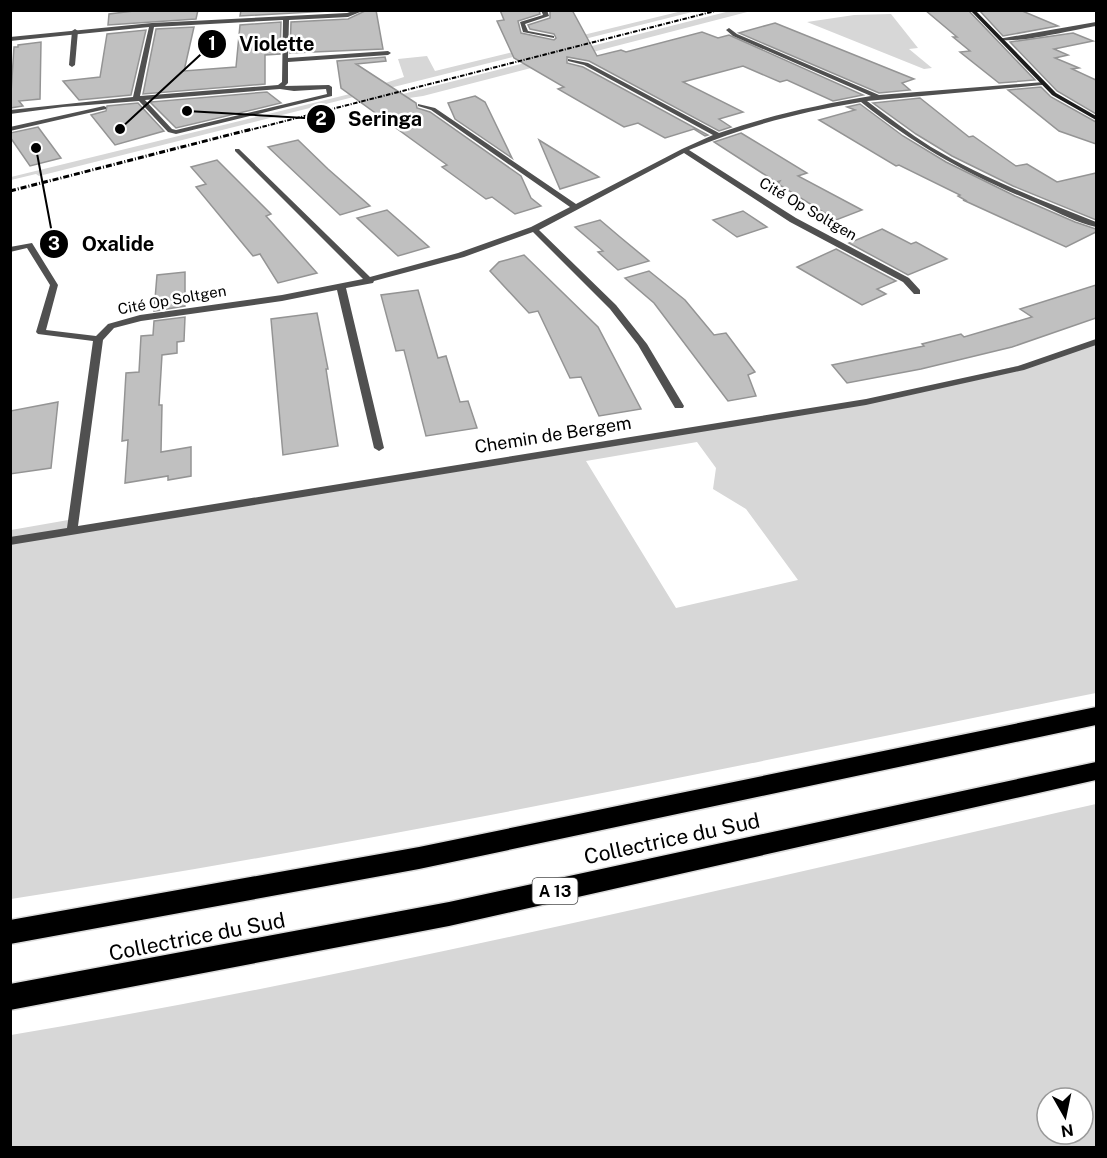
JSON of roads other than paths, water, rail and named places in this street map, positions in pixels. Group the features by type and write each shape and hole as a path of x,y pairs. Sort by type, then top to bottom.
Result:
{"highway":[{"name":"Collectrice du Sud","path":"10,932 188,903 447,854 1096,716"},
{"name":"Collectrice du Sud","path":"10,996 188,965 448,914 1096,771"}],"main road":[{"path":"972,10 1042,83 1062,100 1096,118"}],"street":[{"path":"10,39 152,25 348,15 363,10"},
{"path":"544,10 546,16 522,24 526,32 552,37"},
{"path":"280,87 285,83 286,19"},
{"path":"1000,39 1020,38 1096,24"},
{"path":"138,99 152,25"},
{"name":"Cité Op Soltgen","path":"729,30 735,35 878,97"},
{"path":"72,65 75,31"},
{"path":"286,60 388,53"},
{"path":"570,60 586,64 718,135"},
{"name":"Cité Op Soltgen","path":"98,339 111,326 140,318 282,298 341,287 461,255 534,229 684,150 718,135 806,109 878,97 1042,83"},
{"path":"10,112 63,105 280,87 294,89 329,87 330,94 176,132 170,131 138,99"},
{"path":"10,129 138,99"},
{"path":"861,99 905,133 946,158 993,182 1096,225"},
{"path":"63,105 69,110 68,116"},
{"path":"420,105 433,109 575,207"},
{"path":"237,150 370,281"},
{"name":"Cité Op Soltgen","path":"684,150 794,220 906,280 917,292"},
{"path":"534,229 613,307 642,344 679,406"},
{"path":"10,250 29,245 54,285 41,332 98,339 72,531"},
{"path":"341,287 379,448"},
{"name":"Chemin de Bergem","path":"10,541 866,402 1021,368 1096,342"}],"railway":[{"path":"246,131 719,10"},
{"path":"10,191 252,129"}],"place":[{"name":"Seringa","path":"187,111"},
{"name":"Violette","path":"120,129"},
{"name":"Oxalide","path":"36,148"}]}
